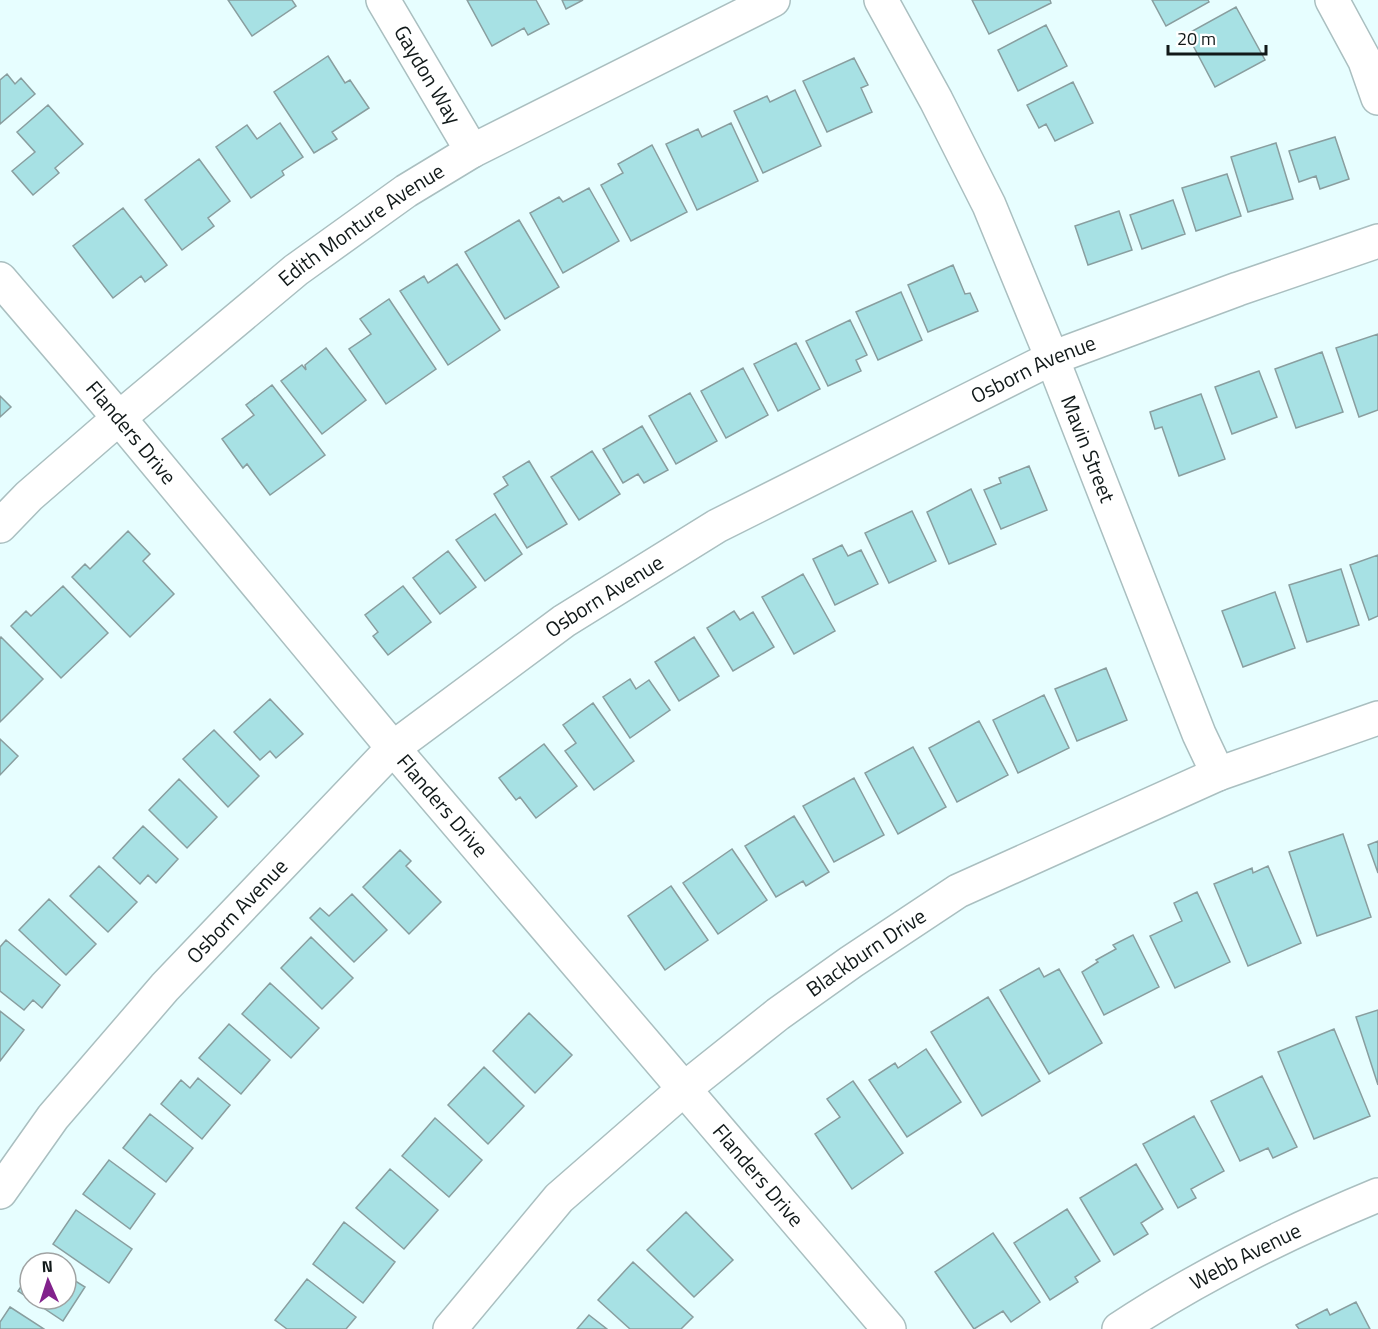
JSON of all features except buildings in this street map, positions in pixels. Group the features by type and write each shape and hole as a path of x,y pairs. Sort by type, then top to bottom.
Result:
{"street":[{"name":"Gaydon Way","path":"383,0 472,151"},
{"name":"Edith Monture Avenue","path":"0,526 29,496 119,418 296,270 406,190 472,151 773,0"},
{"name":"Mavin Street","path":"881,0 936,100 989,205 1052,358 1199,734 1218,774"},
{"path":"1332,0 1365,61 1378,98"},
{"name":"Osborn Avenue","path":"0,1192 53,1117 165,987 393,748 564,621 717,526 1052,358 1238,289 1378,241"},
{"name":"Flanders Drive","path":"0,279 119,418 393,748 889,1329"},
{"name":"Blackburn Drive","path":"450,1329 559,1198 684,1089 778,1014 958,891 1218,774 1378,717"},
{"name":"Webb Avenue","path":"1119,1329 1167,1297 1242,1256 1378,1195"}]}
